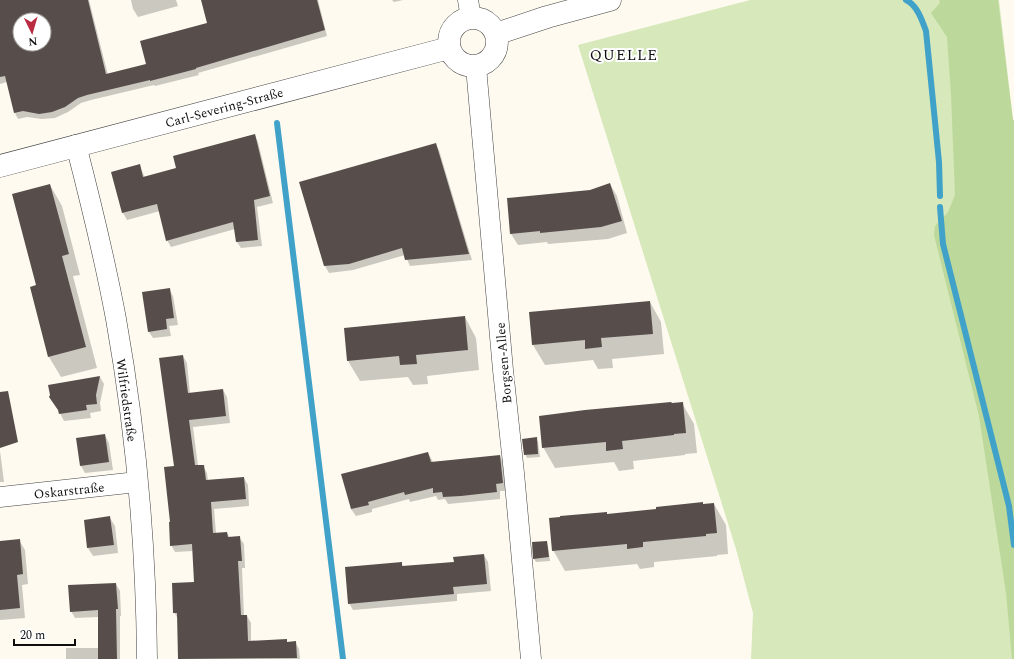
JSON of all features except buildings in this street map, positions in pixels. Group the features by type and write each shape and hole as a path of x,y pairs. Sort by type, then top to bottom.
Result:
{"street":[{"path":"496,34 547,17 610,0"},
{"path":"470,9 493,28 496,34 497,48 494,55 489,61 476,67 462,64 456,60 449,48 448,40 451,32 456,25 463,20 470,9"},
{"name":"Carl-Severing-Straße","path":"0,166 449,48"},
{"name":"Borgsen-Allee","path":"476,67 531,659"},
{"name":"Wilfriedstraße","path":"76,145 98,230 116,320 130,413 144,557 147,659"},
{"name":"Oskarstraße","path":"0,497 137,482"}],"green space":[{"path":"750,0 999,0 1014,120 1014,659 751,659 753,613 736,549 578,45"},
{"path":"939,0 998,0 1014,120 1014,659 1012,659 1006,593 979,416 934,235 935,226 948,212 955,195 947,37 931,13 940,3"}],"waterway":[{"path":"906,0 916,9 926,31 939,162 940,196"},
{"path":"277,123 343,659"},
{"path":"940,207 943,244 1009,506 1014,545"}],"district":[{"name":"QUELLE","path":"624,55"}]}
